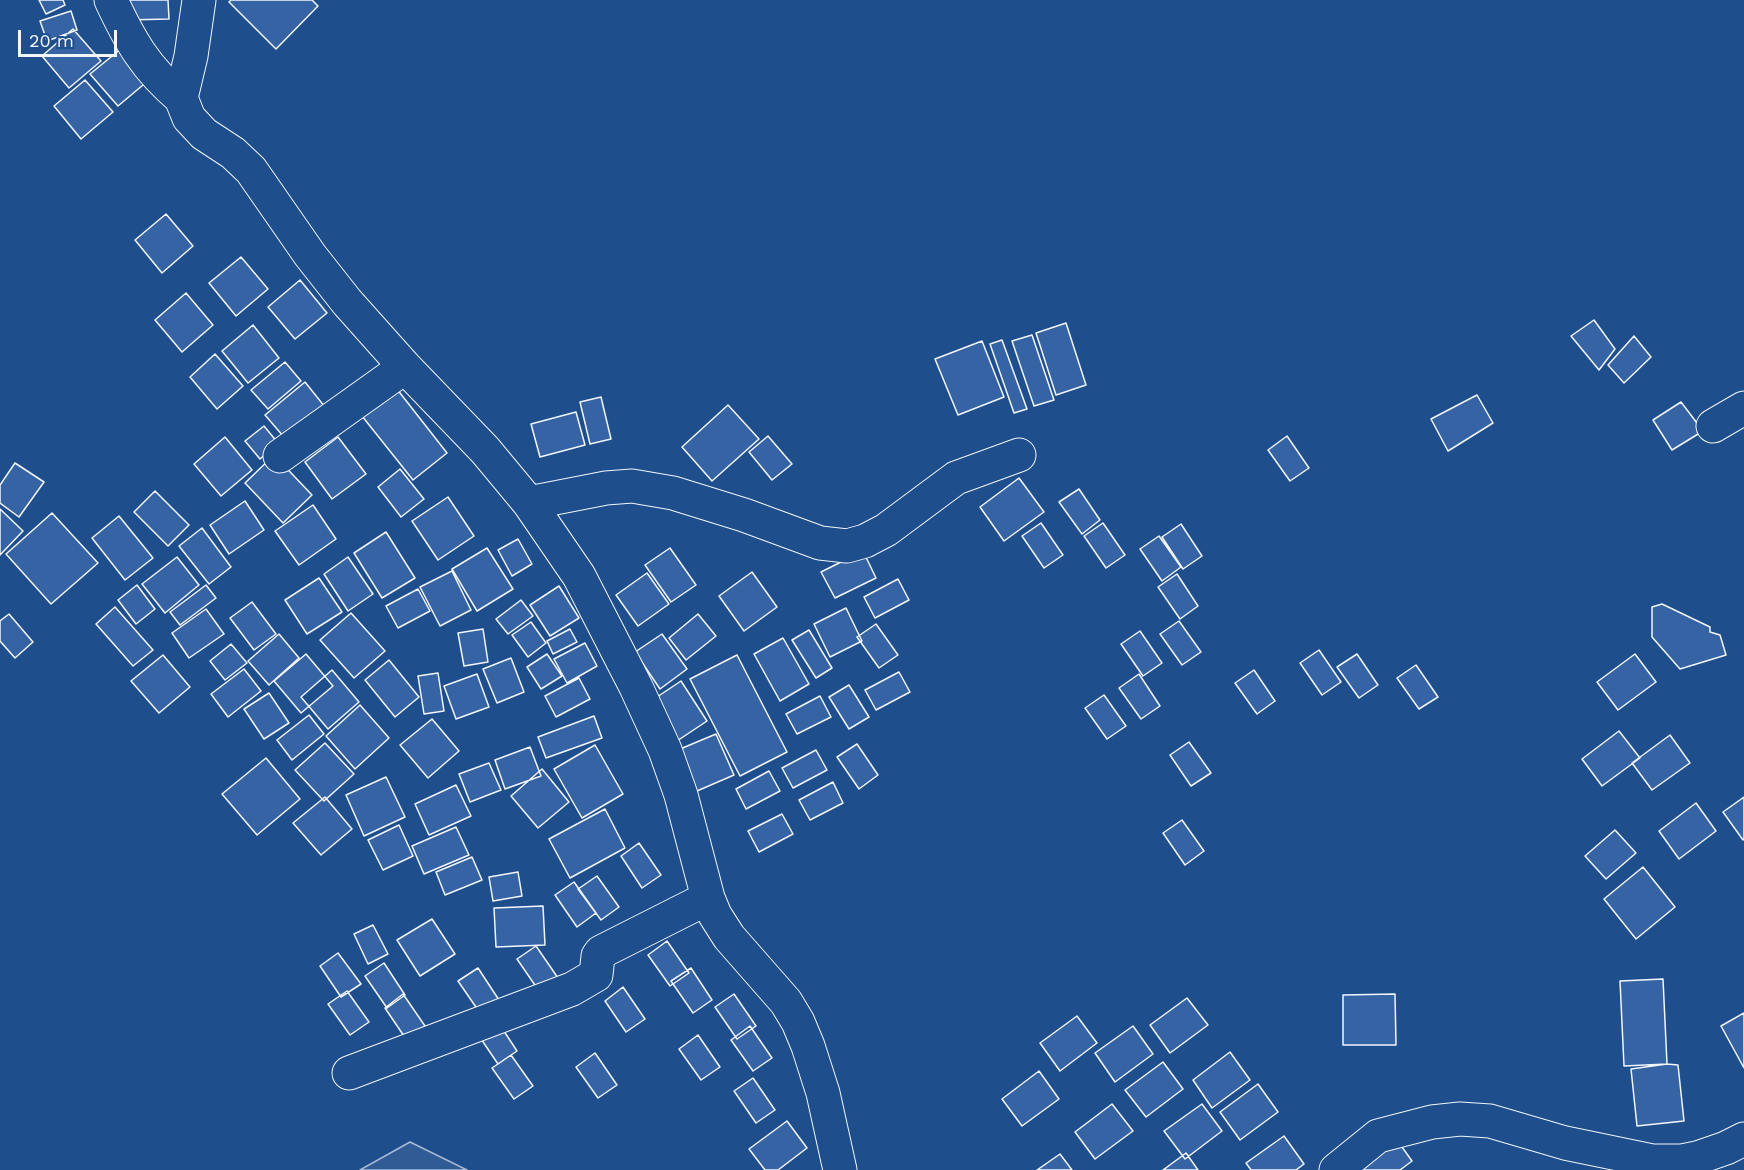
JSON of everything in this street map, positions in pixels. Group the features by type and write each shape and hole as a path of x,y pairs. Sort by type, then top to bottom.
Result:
{"street":[{"path":"111,0 130,40 161,82 181,99 189,118 251,170 310,255 405,367 485,450 529,503 568,559 595,605 665,750 681,795 708,898 729,937 786,1002 798,1022 823,1093 840,1170"},
{"path":"181,99 191,56 199,0"},
{"path":"280,456 405,367"},
{"path":"1713,426 1744,408"},
{"path":"529,503 606,488 632,486 673,494 714,506 820,543 847,546 865,542 886,530 956,478 1019,455"},
{"path":"349,1073 572,989 596,975 598,956 601,952 708,898"},
{"path":"1336,1170 1378,1136 1432,1122 1460,1119 1490,1121 1565,1143 1652,1161 1682,1161 1697,1158 1744,1139"}],"shaded area":[{"path":"410,1142 467,1170 360,1170"}],"building":[{"path":"39,0 63,0 65,5 46,14"},
{"path":"126,0 168,0 169,19 126,20"},
{"path":"231,0 312,0 318,6 276,49 229,2"},
{"path":"71,11 77,30 47,41 40,21"},
{"path":"73,29 101,61 69,88 42,56"},
{"path":"122,48 149,80 118,106 90,74"},
{"path":"85,80 113,112 81,139 54,106"},
{"path":"166,214 193,246 162,273 135,240"},
{"path":"241,257 268,289 236,316 209,283"},
{"path":"300,280 327,313 295,339 268,307"},
{"path":"186,293 213,325 182,352 155,320"},
{"path":"1594,320 1615,349 1599,370 1571,336"},
{"path":"1066,323 1086,385 1056,395 1036,333"},
{"path":"253,325 279,358 248,383 222,351"},
{"path":"1032,335 1054,400 1034,406 1012,341"},
{"path":"1634,336 1651,357 1624,383 1608,365"},
{"path":"1002,340 1027,409 1014,413 990,344"},
{"path":"982,341 1004,397 958,415 935,359"},
{"path":"215,354 243,386 217,409 190,377"},
{"path":"285,362 301,381 268,409 251,390"},
{"path":"305,382 329,412 290,444 265,415"},
{"path":"393,384 447,453 413,480 358,411"},
{"path":"1477,395 1493,423 1448,451 1431,419"},
{"path":"601,397 611,439 590,444 580,402"},
{"path":"1681,402 1703,431 1672,450 1653,420"},
{"path":"728,405 759,439 712,481 682,447"},
{"path":"576,412 585,445 540,457 531,424"},
{"path":"264,426 278,443 260,459 245,441"},
{"path":"768,436 792,464 772,480 749,452"},
{"path":"1287,436 1309,468 1290,481 1268,450"},
{"path":"225,437 252,470 221,496 194,464"},
{"path":"338,437 366,474 332,499 305,462"},
{"path":"274,455 312,495 283,523 245,483"},
{"path":"15,463 44,482 19,517 0,503 0,485"},
{"path":"400,469 424,499 401,517 378,487"},
{"path":"1019,478 1044,512 1004,541 980,507"},
{"path":"1079,489 1100,520 1082,534 1059,502"},
{"path":"155,491 189,525 168,546 134,512"},
{"path":"448,497 474,536 438,560 412,521"},
{"path":"245,501 264,530 229,554 210,525"},
{"path":"313,505 336,539 299,565 275,531"},
{"path":"0,509 23,531 0,555"},
{"path":"52,513 98,563 51,604 6,554"},
{"path":"119,516 153,558 125,580 92,538"},
{"path":"1041,523 1063,555 1044,568 1022,536"},
{"path":"1103,523 1125,555 1106,568 1084,536"},
{"path":"1181,524 1202,556 1183,569 1162,537"},
{"path":"202,528 231,567 209,584 179,546"},
{"path":"386,532 415,578 382,598 354,553"},
{"path":"1159,536 1181,567 1162,581 1140,549"},
{"path":"518,539 532,564 512,576 498,550"},
{"path":"487,548 513,589 477,611 452,569"},
{"path":"670,548 696,585 671,602 645,565"},
{"path":"863,551 876,578 835,598 821,572"},
{"path":"177,557 199,585 165,613 142,584"},
{"path":"348,557 373,594 348,611 324,574"},
{"path":"452,571 471,610 440,626 420,587"},
{"path":"752,572 777,607 744,631 719,596"},
{"path":"647,573 669,604 638,626 616,595"},
{"path":"1177,574 1198,606 1180,619 1158,587"},
{"path":"319,578 342,612 307,634 285,600"},
{"path":"898,579 909,600 875,618 864,597"},
{"path":"137,585 155,609 136,624 118,600"},
{"path":"206,585 216,598 180,625 170,612"},
{"path":"559,586 579,618 550,636 530,605"},
{"path":"418,589 430,611 398,628 386,606"},
{"path":"521,600 533,616 508,634 496,619"},
{"path":"252,602 276,634 254,650 230,618"},
{"path":"1662,604 1710,627 1710,632 1720,635 1726,655 1680,669 1652,637 1652,607"},
{"path":"115,607 153,650 133,666 96,624"},
{"path":"846,608 862,641 830,657 814,624"},
{"path":"206,609 224,634 189,658 172,633"},
{"path":"351,613 385,651 354,678 320,640"},
{"path":"9,614 33,642 15,658 0,641 0,621"},
{"path":"698,614 716,636 686,660 669,638"},
{"path":"1179,621 1201,652 1182,665 1160,634"},
{"path":"531,622 546,643 528,657 512,635"},
{"path":"876,624 898,655 879,668 857,637"},
{"path":"483,629 488,662 464,666 458,633"},
{"path":"570,629 577,642 553,654 547,641"},
{"path":"809,630 832,668 816,678 792,640"},
{"path":"1140,631 1162,663 1143,676 1121,644"},
{"path":"279,634 299,658 269,685 248,661"},
{"path":"662,634 687,669 660,689 635,652"},
{"path":"783,638 809,684 780,701 754,654"},
{"path":"585,643 597,666 567,683 554,659"},
{"path":"231,644 247,663 225,680 210,661"},
{"path":"1319,650 1341,682 1322,695 1300,663"},
{"path":"306,654 333,686 301,713 274,681"},
{"path":"547,654 562,676 541,689 527,667"},
{"path":"1357,654 1378,685 1359,698 1337,667"},
{"path":"1635,654 1656,682 1618,710 1597,682"},
{"path":"163,655 190,687 159,713 131,681"},
{"path":"737,655 787,752 740,776 690,679"},
{"path":"511,658 524,692 497,703 483,669"},
{"path":"389,660 419,697 395,717 365,680"},
{"path":"1416,665 1438,697 1419,709 1397,678"},
{"path":"244,669 261,691 228,717 211,694"},
{"path":"332,670 359,702 328,729 301,697"},
{"path":"1254,670 1275,701 1257,714 1235,683"},
{"path":"899,672 910,692 876,710 865,690"},
{"path":"438,673 444,711 424,714 418,676"},
{"path":"477,674 489,707 456,719 444,686"},
{"path":"1139,674 1160,706 1141,719 1119,688"},
{"path":"579,678 590,699 556,717 545,696"},
{"path":"681,681 707,721 674,743 648,703"},
{"path":"849,685 869,717 849,729 829,697"},
{"path":"269,693 289,723 264,739 244,709"},
{"path":"1104,695 1126,726 1107,739 1085,708"},
{"path":"820,696 831,717 797,734 786,714"},
{"path":"360,705 389,738 355,769 326,736"},
{"path":"309,715 324,734 292,760 277,740"},
{"path":"594,716 602,738 546,758 538,737"},
{"path":"432,719 459,751 428,778 400,745"},
{"path":"1619,731 1640,758 1602,786 1582,759"},
{"path":"716,734 734,775 690,794 673,752"},
{"path":"1670,735 1690,763 1652,790 1632,763"},
{"path":"1189,742 1211,773 1191,786 1170,755"},
{"path":"325,743 354,774 324,801 295,770"},
{"path":"857,744 878,775 859,789 837,757"},
{"path":"595,745 623,794 582,818 554,769"},
{"path":"530,747 541,776 505,789 495,760"},
{"path":"816,750 827,770 793,788 782,768"},
{"path":"266,758 300,799 257,835 222,794"},
{"path":"489,763 501,790 470,802 459,774"},
{"path":"542,769 569,802 538,828 511,796"},
{"path":"769,771 780,791 746,809 736,789"},
{"path":"386,777 405,817 364,836 346,795"},
{"path":"833,782 843,803 810,820 799,800"},
{"path":"456,785 471,816 429,835 415,804"},
{"path":"325,797 352,829 321,855 293,823"},
{"path":"1744,797 1744,839 1743,840 1723,812"},
{"path":"1696,803 1716,831 1679,859 1659,831"},
{"path":"605,809 625,848 570,878 549,839"},
{"path":"782,814 793,834 759,852 748,831"},
{"path":"1182,820 1204,851 1185,865 1163,833"},
{"path":"399,825 413,856 383,870 368,840"},
{"path":"456,827 469,855 424,874 412,846"},
{"path":"1615,830 1636,853 1606,879 1585,856"},
{"path":"639,843 661,875 642,888 621,856"},
{"path":"472,857 482,880 445,895 436,872"},
{"path":"1643,867 1675,907 1636,939 1604,899"},
{"path":"518,872 522,896 493,901 489,877"},
{"path":"597,876 619,907 601,920 578,889"},
{"path":"574,882 596,913 577,927 555,895"},
{"path":"543,906 545,945 496,947 494,908"},
{"path":"432,919 455,954 420,976 397,940"},
{"path":"373,925 388,954 368,964 354,934"},
{"path":"667,941 689,973 670,986 648,955"},
{"path":"536,946 558,978 539,991 517,959"},
{"path":"338,953 361,984 341,997 320,966"},
{"path":"384,963 405,995 387,1008 365,976"},
{"path":"478,968 499,1000 480,1013 458,981"},
{"path":"691,968 712,1000 693,1013 671,981"},
{"path":"1663,979 1667,1064 1624,1066 1620,981"},
{"path":"623,987 645,1019 626,1032 605,1001"},
{"path":"347,991 369,1022 350,1035 328,1004"},
{"path":"403,994 425,1026 406,1039 385,1008"},
{"path":"734,994 756,1026 737,1039 715,1007"},
{"path":"1395,994 1396,1045 1343,1045 1343,995"},
{"path":"1187,998 1208,1025 1170,1053 1150,1025"},
{"path":"1744,1013 1744,1068 1721,1026"},
{"path":"1077,1016 1097,1043 1060,1071 1040,1043"},
{"path":"496,1019 517,1051 498,1064 477,1033"},
{"path":"750,1026 772,1058 753,1071 731,1040"},
{"path":"1133,1026 1153,1054 1115,1082 1095,1053"},
{"path":"698,1035 720,1067 701,1080 679,1049"},
{"path":"1230,1052 1250,1080 1212,1108 1193,1080"},
{"path":"595,1053 617,1085 598,1098 576,1067"},
{"path":"511,1055 533,1086 514,1099 492,1068"},
{"path":"1163,1062 1183,1089 1146,1117 1125,1090"},
{"path":"1667,1064 1678,1065 1684,1121 1637,1126 1631,1069"},
{"path":"1039,1071 1059,1099 1022,1126 1002,1099"},
{"path":"753,1078 775,1110 756,1123 734,1091"},
{"path":"1258,1084 1278,1112 1240,1140 1220,1112"},
{"path":"1112,1104 1133,1131 1095,1159 1075,1132"},
{"path":"1202,1104 1222,1131 1185,1159 1164,1131"},
{"path":"787,1121 807,1148 778,1170 765,1170 749,1149"},
{"path":"1392,1133 1412,1161 1400,1170 1361,1170"},
{"path":"1284,1136 1304,1164 1296,1170 1251,1170 1246,1163"},
{"path":"1186,1153 1198,1170 1163,1170"},
{"path":"1060,1154 1072,1170 1037,1170"}]}
